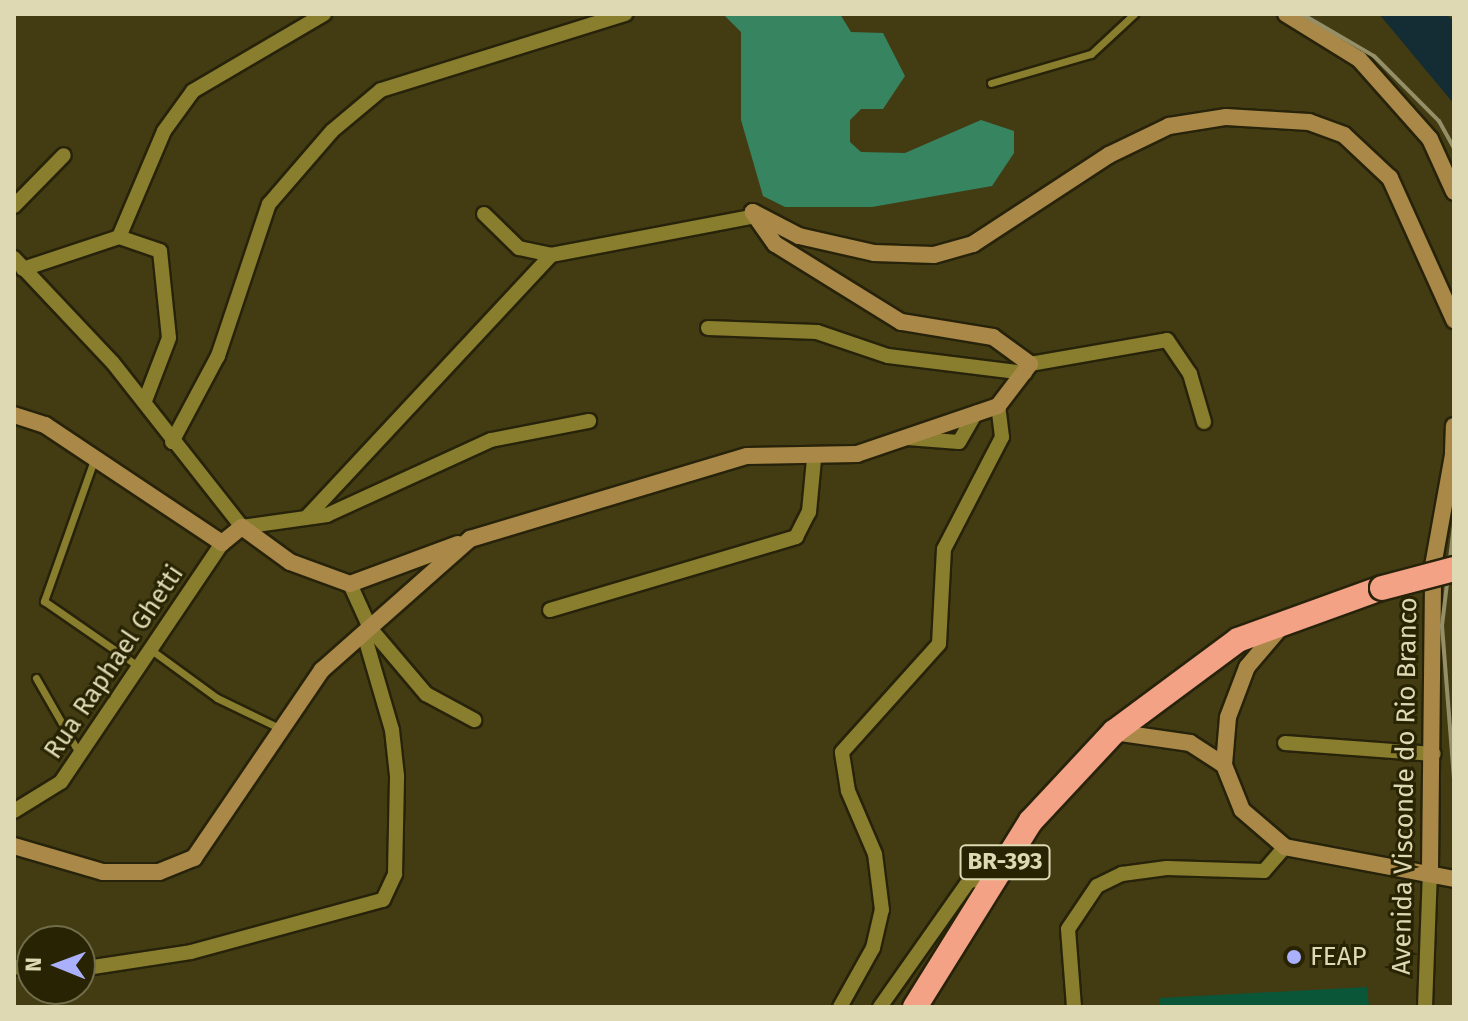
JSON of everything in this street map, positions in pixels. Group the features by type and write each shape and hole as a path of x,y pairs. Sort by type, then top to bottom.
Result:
{"highway":[{"name":"BR-393","path":"915,1007 1031,821 1114,732 1196,664 1290,617 1444,568"}],"street":[{"path":"119,237 164,131 193,91 324,14"},
{"path":"172,442 218,356 251,249 290,173 367,99 433,73 625,14"},
{"path":"1286,14 1359,59 1411,114 1454,192"},
{"path":"484,214 519,248 551,255 760,213 799,236 874,253 954,252 1169,126 1226,117 1309,122 1344,135 1390,178 1442,279 1454,320"},
{"path":"14,206 64,155"},
{"path":"751,217 786,252 901,322 993,337 1015,346 1027,369"},
{"path":"145,401 169,338 166,267 151,244 119,237 19,263 145,401 172,442 242,527 290,562 350,584 470,539 747,456 814,459 857,454 898,437 998,406 1027,369"},
{"path":"306,519 551,255"},
{"path":"708,328 817,332 888,356 1027,369 1167,340 1190,374 1204,422"},
{"path":"840,1007 869,958 882,910 875,854 848,791 842,752 939,644 944,549 1002,437 998,406"},
{"path":"898,437 959,442 976,413"},
{"path":"14,415 45,425 222,543"},
{"path":"242,527 306,519 491,440 589,421"},
{"name":"Avenida Visconde do Rio Branco","path":"1425,1007 1434,754 1454,426"},
{"path":"550,610 796,537 809,512 814,459"},
{"name":"Rua Raphael Ghetti","path":"14,811 61,782 143,669 222,543 242,527"},
{"path":"14,846 103,872 178,865 209,844 322,670 470,539"},
{"path":"96,967 191,952 383,900 395,874 397,776 392,730 367,631 350,584"},
{"path":"1290,617 1238,684 1224,765 1242,810 1285,847 1430,869 1454,879"},
{"path":"367,631 426,694 474,720"},
{"path":"1114,732 1190,743 1224,765"},
{"path":"1285,743 1434,754"},
{"path":"1074,1007 1068,929 1097,886 1122,874 1167,868 1264,871 1285,847"},
{"path":"880,1007 969,881 995,877"}],"lane":[{"path":"991,83 1091,54 1134,14"},
{"path":"94,460 44,601 143,669"},
{"path":"154,652 217,698 283,730"},
{"path":"36,678 80,755"}],"green space":[{"path":"723,14 840,14 851,32 883,33 905,76 883,109 861,109 850,120 850,142 861,152 905,153 981,120 1014,131 1014,153 992,186 872,207 785,207 763,196 741,120 741,32"},
{"path":"1367,987 1369,1007 1160,1007 1160,998"}],"water":[{"path":"1379,14 1446,14 1454,21 1454,104"}],"railway":[{"path":"1302,14 1374,56 1439,121 1454,148"},
{"path":"1454,525 1442,626 1454,778"}],"place":[{"name":"FEAP","path":"1294,957"}]}
